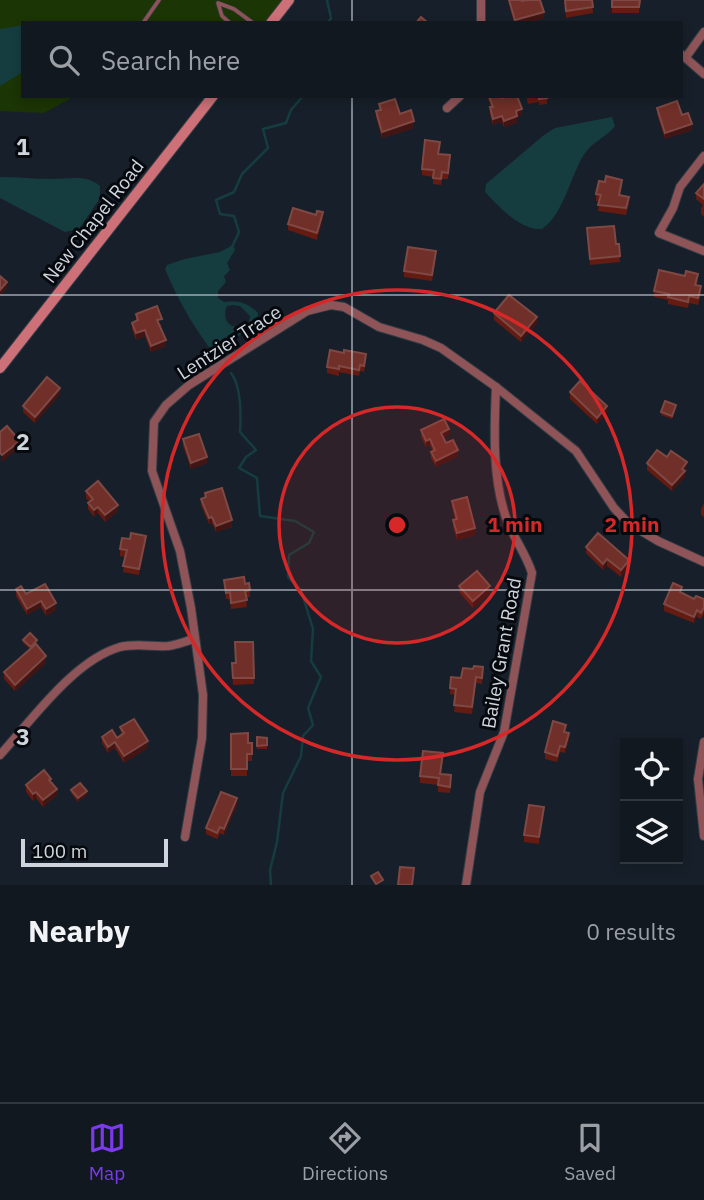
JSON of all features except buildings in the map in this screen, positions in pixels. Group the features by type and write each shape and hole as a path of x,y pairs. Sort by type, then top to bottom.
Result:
{"street":[{"path":"273,21 289,0"},
{"path":"481,0 481,21"},
{"path":"704,32 684,55 704,74"},
{"name":"New Chapel Road","path":"0,368 211,98"},
{"path":"447,108 458,98"},
{"path":"704,156 680,187 673,208 659,233 704,251"},
{"name":"Lentzier Trace","path":"185,837 202,738 203,695 180,551 152,471 153,422 166,405 189,385 307,311 331,305 344,307 379,327 442,348 576,451 614,508 628,523 658,541 704,562"},
{"name":"Bailey Grant Road","path":"466,885 480,792 504,732 532,573 527,556 508,523 501,495 496,465 496,387"},
{"path":"0,755 61,689 101,655 119,647 137,644 170,646 194,639"},
{"path":"704,742 698,779 704,836"}],"lane":[{"path":"144,21 159,0"},
{"path":"216,1 222,16 228,21"},
{"path":"216,1 234,9 250,21"}],"green space":[{"path":"0,0 283,0 267,21 21,21 21,98 71,98 44,113 0,111"}],"shaded area":[{"path":"21,25 21,73 0,86 0,29"},
{"path":"612,117 615,126 586,151 561,206 542,229 534,229 518,222 485,192 486,184 555,128"},
{"path":"0,177 89,180 100,186 100,198 79,229 65,232 0,198"},
{"path":"233,245 235,250 227,263 230,270 224,276 226,282 218,291 218,298 224,302 243,303 258,313 257,321 228,345 219,360 189,316 165,269 167,265 185,259 220,252","holes":["227,306 240,306 250,316 249,323 238,327 230,325 225,317"]}],"waterway":[{"path":"327,0 331,18 329,21"},
{"path":"232,247 239,232 234,216 220,214 216,200 234,192 242,174 268,148 263,129 286,123 291,110 301,98"},
{"path":"231,373 239,393 240,432 256,450 246,457 239,468 257,478 260,516 295,521 314,532 309,543 289,555 288,577 301,590 313,629 311,661 321,677 308,708 313,725 303,736 301,756 283,793 277,842 270,870 271,885"}]}
